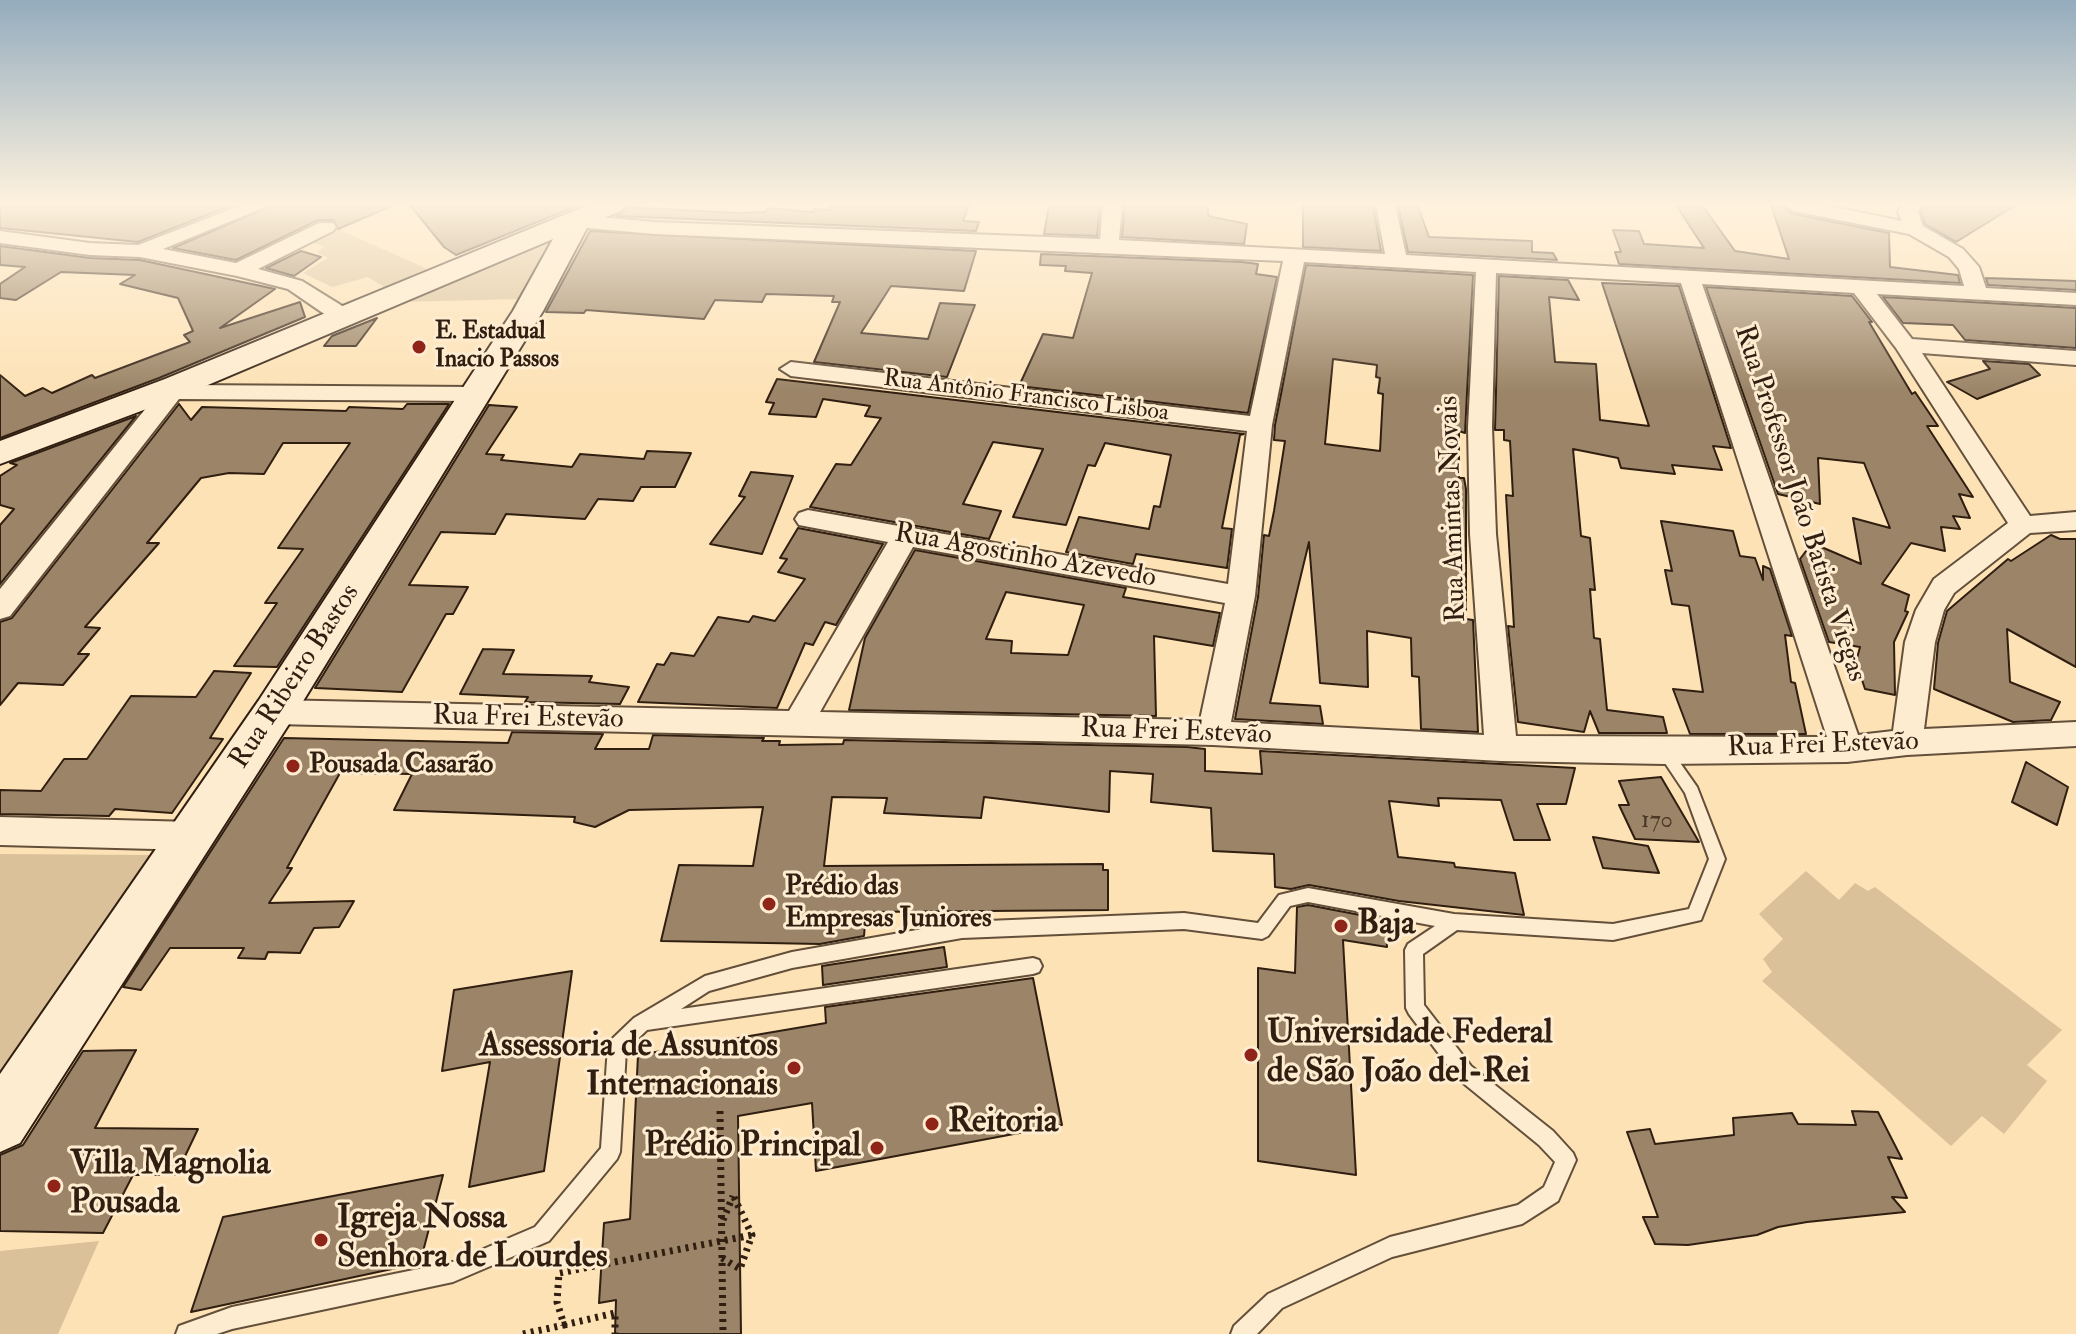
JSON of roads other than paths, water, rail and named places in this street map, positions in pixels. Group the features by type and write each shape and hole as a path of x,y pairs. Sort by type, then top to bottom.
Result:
{"main road":[{"path":"0,453 174,389 464,267"},
{"name":"Rua Ribeiro Bastos","path":"0,1123 274,712 474,394 558,267"}],"street":[{"path":"225,267 295,285 344,317"},
{"path":"239,270 245,267"},
{"path":"1213,733 1241,596 1260,425 1292,267"},
{"path":"1473,267 1690,280 1976,291 2076,299"},
{"path":"1969,267 1976,291"},
{"name":"Rua Amintas Novais","path":"1486,268 1480,427 1483,534 1501,748"},
{"name":"Rua Professor João Batista Viegas","path":"1690,280 1847,749"},
{"path":"1860,287 1905,345 2023,525"},
{"path":"1905,345 2076,358"},
{"name":"Rua Antônio Francisco Lisboa","path":"791,369 1260,425"},
{"path":"0,609 174,389 474,394"},
{"name":"Rua Agostinho Azevedo","path":"808,519 1241,596"},
{"path":"1907,742 1920,642 1930,610 1944,586 2023,525 2076,521"},
{"path":"797,725 906,535"},
{"name":"Rua Frei Estevão","path":"274,712 1213,733 1501,748 1664,751 1847,749 1907,742 2076,734"},
{"path":"0,831 193,836"}],"lane":[{"path":"187,1334 232,1318 453,1272 542,1234 610,1152 617,1046 640,1024 705,984 792,960 962,930 1184,921 1262,931 1285,900 1308,895 1454,922 1613,932 1695,915 1717,859 1692,791 1664,751"},
{"path":"1242,1334 1275,1301 1390,1247 1522,1214 1551,1194 1566,1160 1546,1138 1464,1072 1415,1008 1414,950 1454,922"},
{"path":"640,1024 1033,966"}],"place":[{"name":"E. Estadual Inacio Passos","path":"419,347"},
{"name":"Pousada Casarão","path":"293,766"},
{"name":"Prédio das Empresas Juniores","path":"769,904"},
{"name":"Baja","path":"1341,926"},
{"name":"Universidade Federal de São João del-Rei","path":"1251,1055"},
{"name":"Assessoria de Assuntos Internacionais","path":"794,1068"},
{"name":"Reitoria","path":"932,1124"},
{"name":"Prédio Principal","path":"877,1148"},
{"name":"Villa Magnolia Pousada","path":"54,1186"},
{"name":"Igreja Nossa Senhora de Lourdes","path":"321,1240"}]}
